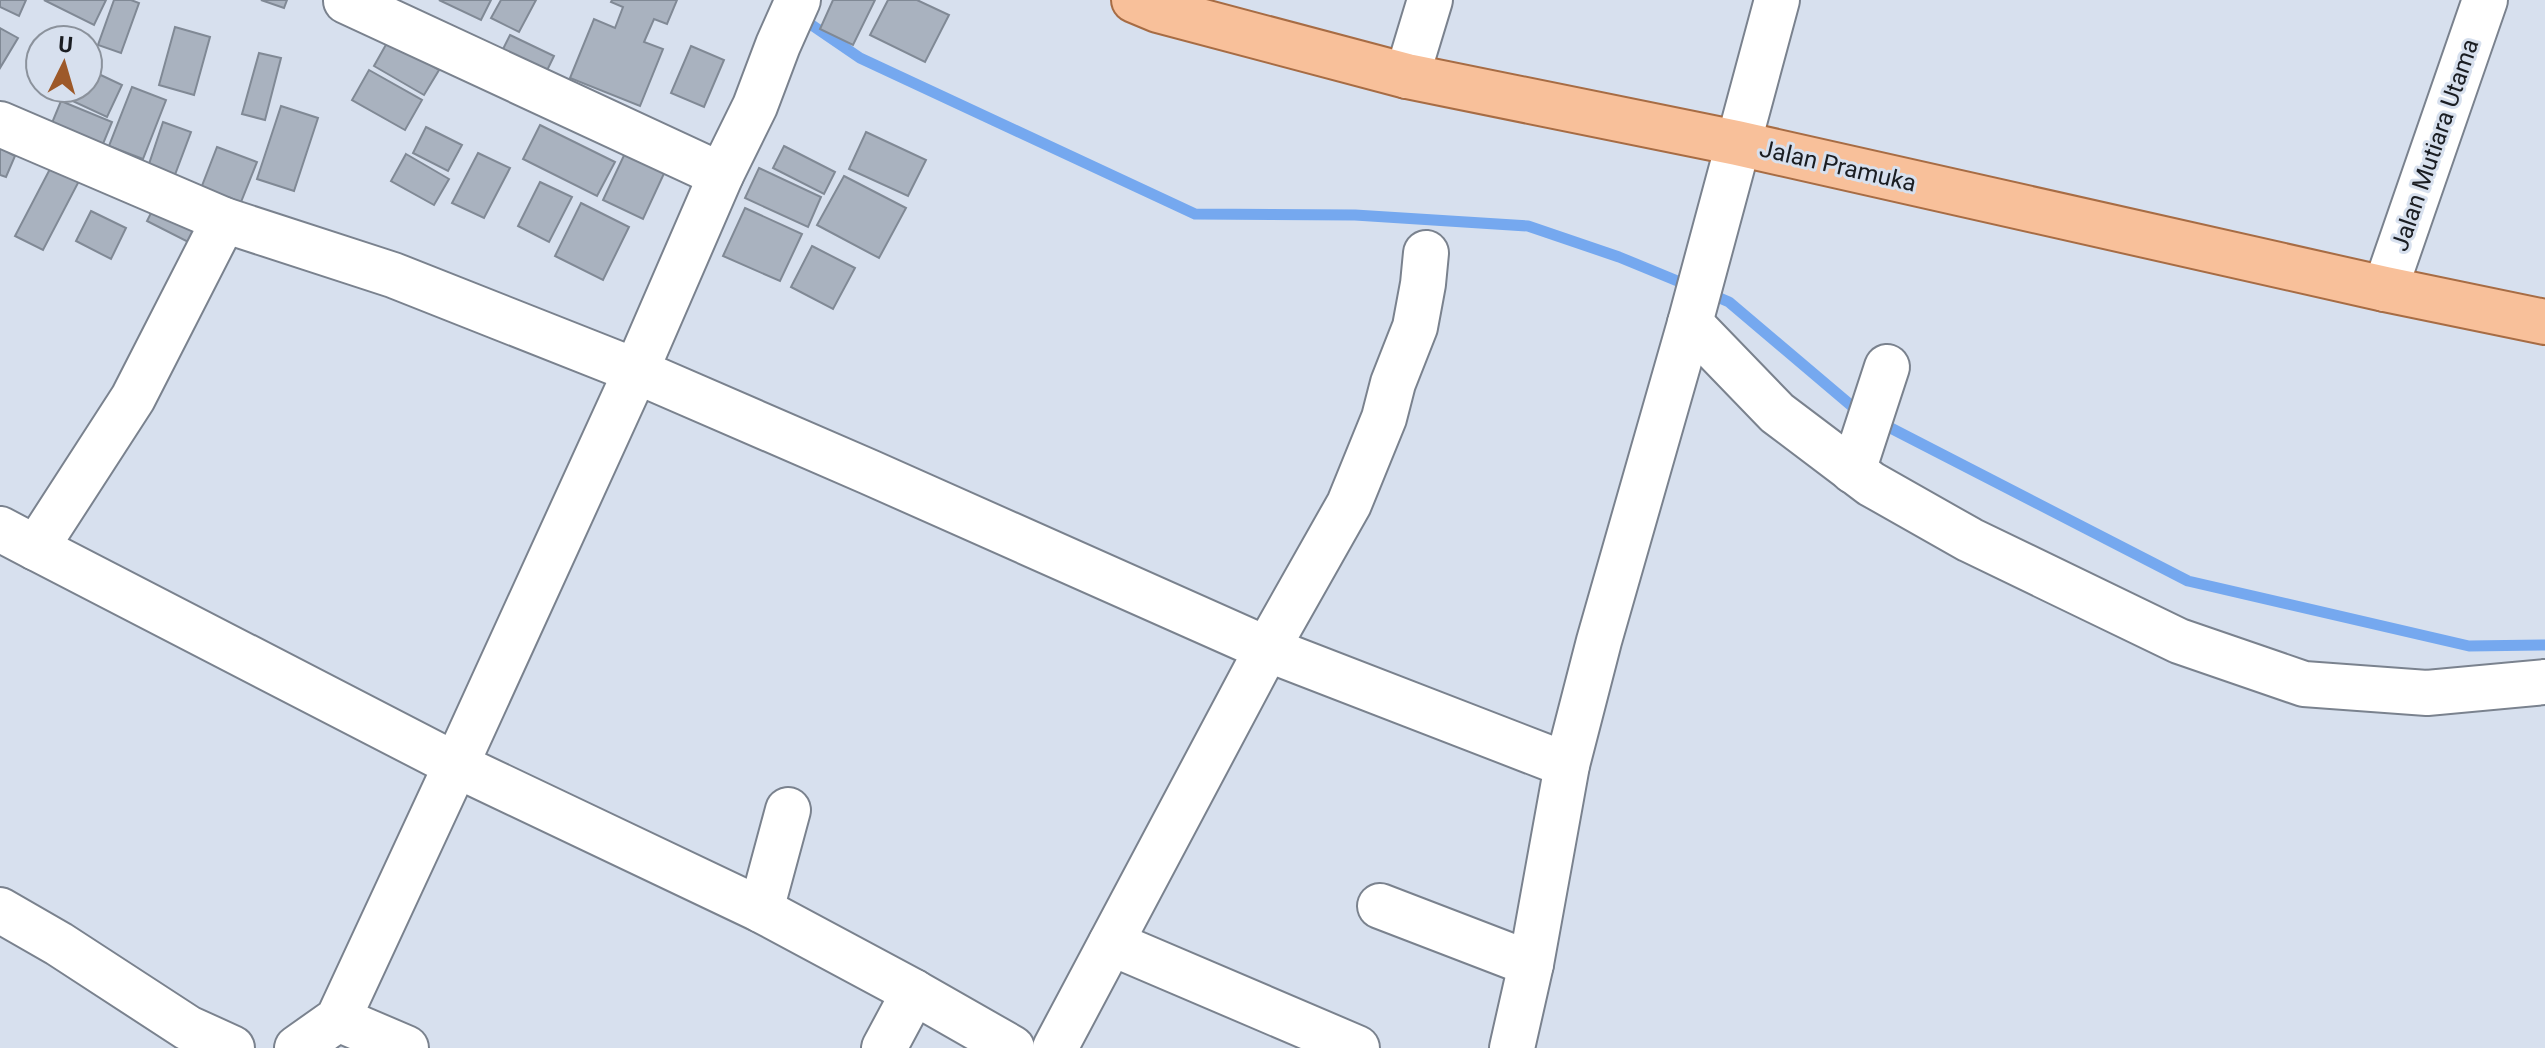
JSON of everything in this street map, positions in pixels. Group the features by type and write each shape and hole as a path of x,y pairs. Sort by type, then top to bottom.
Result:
{"main road":[{"name":"Jalan Pramuka","path":"1134,0 1158,10 1407,76 1737,143 2545,322"}],"street":[{"path":"1407,76 1430,0"},
{"path":"1512,1048 1531,964 1567,765 1777,0"},
{"name":"Jalan Mutiara Utama","path":"2385,289 2485,0"},
{"path":"346,1 721,175"},
{"path":"297,1048 338,1019 636,371 721,175 755,106 798,2"},
{"path":"0,124 224,220 393,275 636,371 1267,649 1567,765"},
{"path":"224,220 133,398 18,539 456,765 761,910 1012,1048"},
{"path":"1055,1048 1267,649 1349,504 1384,418 1393,383 1415,327 1426,253"},
{"path":"1695,301 1777,413 1871,484 1970,540 2179,641 2304,684 2427,693 2545,682"},
{"path":"1853,471 1887,367"},
{"path":"761,910 788,810"},
{"path":"1380,906 1531,964"},
{"path":"0,910 59,944 188,1028 232,1048"},
{"path":"1111,943 1357,1048"},
{"path":"884,1048 914,992"},
{"path":"338,1019 406,1048"}],"building":[{"path":"0,0 26,0 19,16 0,7"},
{"path":"44,0 106,0 92,24"},
{"path":"114,0 139,3 121,53 104,47 104,28"},
{"path":"261,0 287,0 284,8"},
{"path":"439,0 491,0 481,20"},
{"path":"501,0 536,0 519,32 491,18"},
{"path":"612,0 677,0 667,24 654,19 644,42 663,49 640,106 570,78 594,19 615,28 623,7"},
{"path":"833,0 875,0 853,45 820,29"},
{"path":"888,0 917,0 949,15 925,62 870,35"},
{"path":"175,27 210,37 194,95 159,85"},
{"path":"0,28 18,38 0,68"},
{"path":"510,35 554,56 541,83 497,61"},
{"path":"388,41 439,70 424,95 374,66"},
{"path":"691,46 724,60 704,107 671,93"},
{"path":"259,53 281,58 265,120 242,114"},
{"path":"369,70 422,100 405,130 352,100"},
{"path":"104,77 122,85 107,117 79,104 104,104"},
{"path":"132,87 166,100 143,159 109,146"},
{"path":"60,104 68,104 112,122 98,156 47,135"},
{"path":"281,106 318,118 294,191 257,179"},
{"path":"163,122 191,132 173,180 147,170"},
{"path":"540,125 615,162 597,196 523,159"},
{"path":"426,127 462,145 448,171 413,153"},
{"path":"866,132 926,160 908,196 849,169"},
{"path":"784,146 835,172 824,194 773,168"},
{"path":"217,147 257,162 239,207 200,191"},
{"path":"0,148 15,156 6,177 0,175"},
{"path":"627,149 667,167 643,219 603,200"},
{"path":"478,153 510,168 484,218 452,203"},
{"path":"406,154 449,179 434,205 391,181"},
{"path":"51,167 79,181 43,250 15,236"},
{"path":"759,168 821,197 808,227 745,198"},
{"path":"844,176 906,208 879,258 817,225"},
{"path":"540,182 572,197 549,242 518,226"},
{"path":"156,203 208,229 198,247 147,221"},
{"path":"581,203 629,227 603,280 555,256"},
{"path":"745,208 802,234 780,281 723,256"},
{"path":"91,211 126,228 111,259 76,241"},
{"path":"812,246 855,268 833,309 791,287"}],"waterway":[{"path":"800,17 860,58 1195,214 1355,215 1528,226 1619,257 1692,287"},
{"path":"1708,293 1729,302 1860,413"},
{"path":"1879,422 2188,581 2469,646 2545,645"}]}
